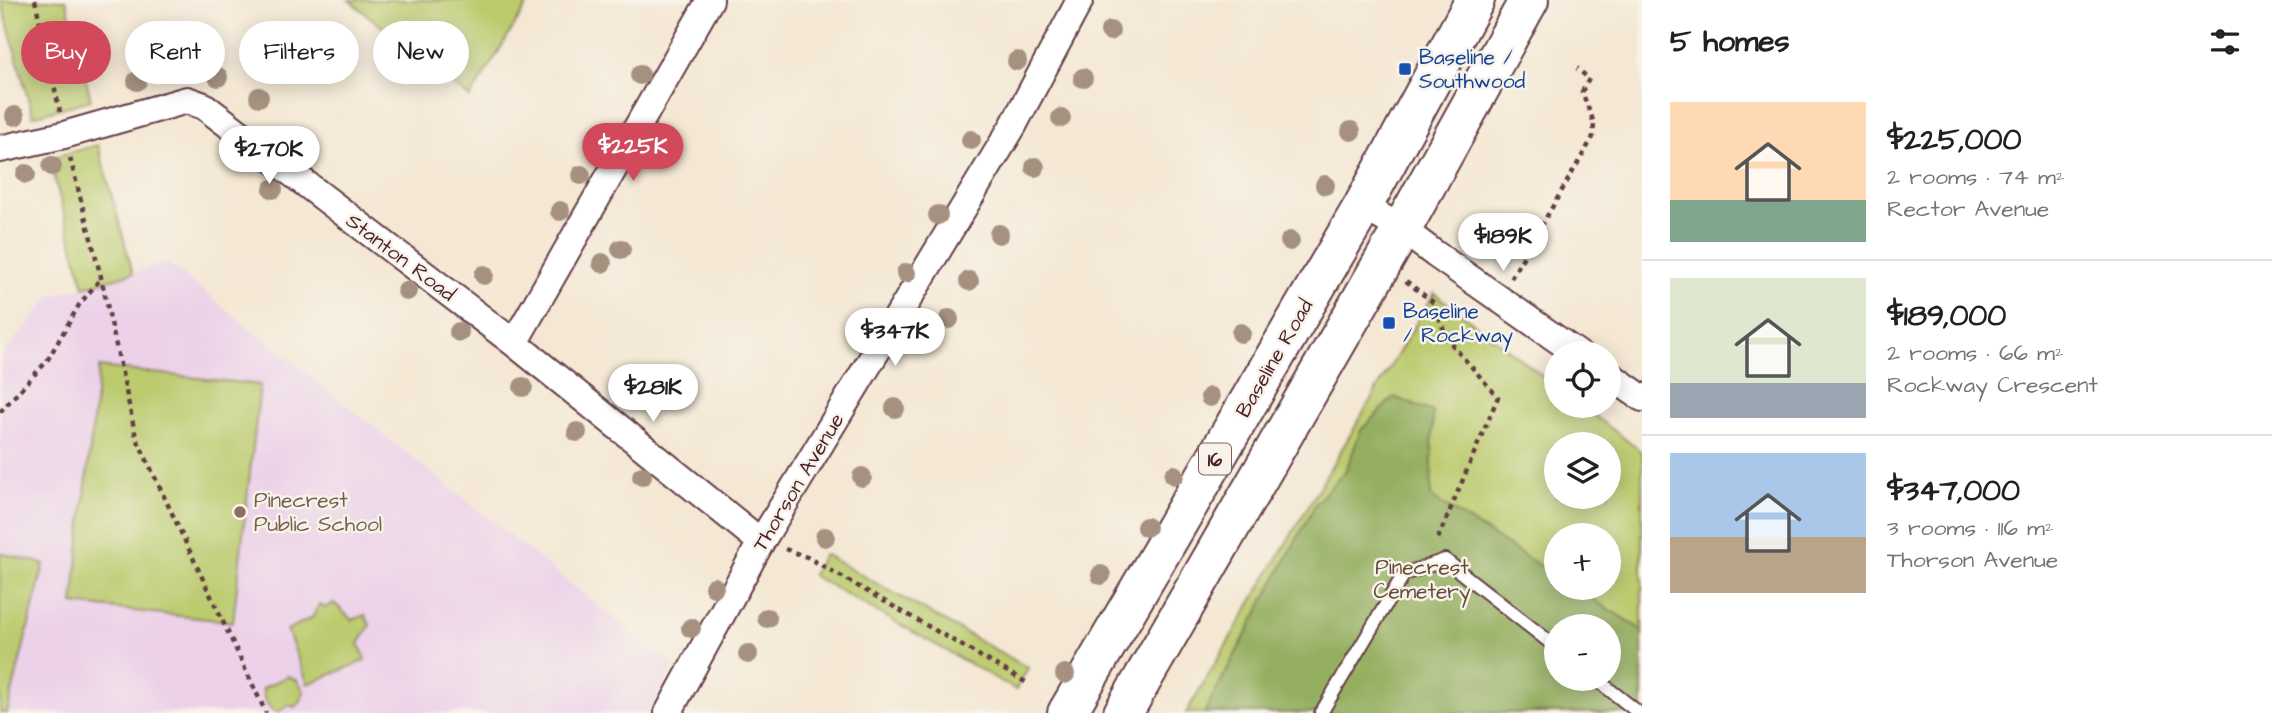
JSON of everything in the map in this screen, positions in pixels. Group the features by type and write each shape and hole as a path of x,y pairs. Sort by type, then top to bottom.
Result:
{"main road":[{"name":"16","path":"1124,713 1402,229 1529,0"},
{"name":"Baseline Road","path":"1067,713 1363,206 1465,4"}],"street":[{"path":"514,343 710,0"},
{"name":"Thorson Avenue","path":"668,713 761,542 1013,126 1080,0"},
{"name":"Stanton Road","path":"0,149 64,135 187,100 204,106 514,343 761,542"},
{"path":"1363,206 1402,229 1559,341"},
{"path":"1621,383 1642,398"}],"lane":[{"path":"1321,713 1404,574 1426,566 1445,560 1544,638"},
{"path":"1611,691 1639,713"}],"path":[{"path":"35,0 64,135 101,277 135,437 266,713"},
{"path":"1510,279 1593,137 1594,123 1582,92 1589,79 1577,68"},
{"path":"0,412 47,361 79,305 101,277"},
{"path":"1406,280 1434,303 1447,339 1498,397 1426,566"},
{"path":"761,542 807,557 1029,684"}],"shaded area":[{"name":"Pinecrest Public School","path":"168,263 674,666 648,713 0,713 0,358 51,296"}],"green space":[{"path":"1,0 66,0 71,21 21,21 21,72"},
{"path":"349,0 530,0 470,98 453,84 469,84 469,21 375,21"},
{"path":"24,84 87,84 91,100 33,116"},
{"path":"98,145 133,273 84,287 49,158"},
{"name":"Pinecrest Cemetery","path":"1434,293 1544,377 1544,418 1598,418 1616,432 1544,432 1544,509 1621,509 1621,436 1642,452 1642,713 1186,713"},
{"path":"99,367 260,385 233,622 73,604"},
{"name":"Pinecrest Cemetery","path":"1394,397 1433,412 1431,497 1544,568 1544,600 1594,600 1616,614 1544,614 1544,691 1621,691 1621,617 1642,630 1642,713 1204,713 1316,503 1346,470 1361,430"},
{"path":"0,553 44,564 7,713 0,713"},
{"path":"824,554 1028,668 1016,690 812,575"},
{"path":"334,603 352,620 365,615 370,625 359,644 366,660 308,684 287,630 313,617 319,604 325,608"},
{"path":"288,676 297,680 304,691 300,703 295,707 287,705 278,713 266,703 263,688"}],"place":[{"name":"Baseline / Southwood","path":"1405,69"},
{"name":"Baseline / Rockway","path":"1389,323"},
{"name":"Pinecrest Public School","path":"240,512"}]}
